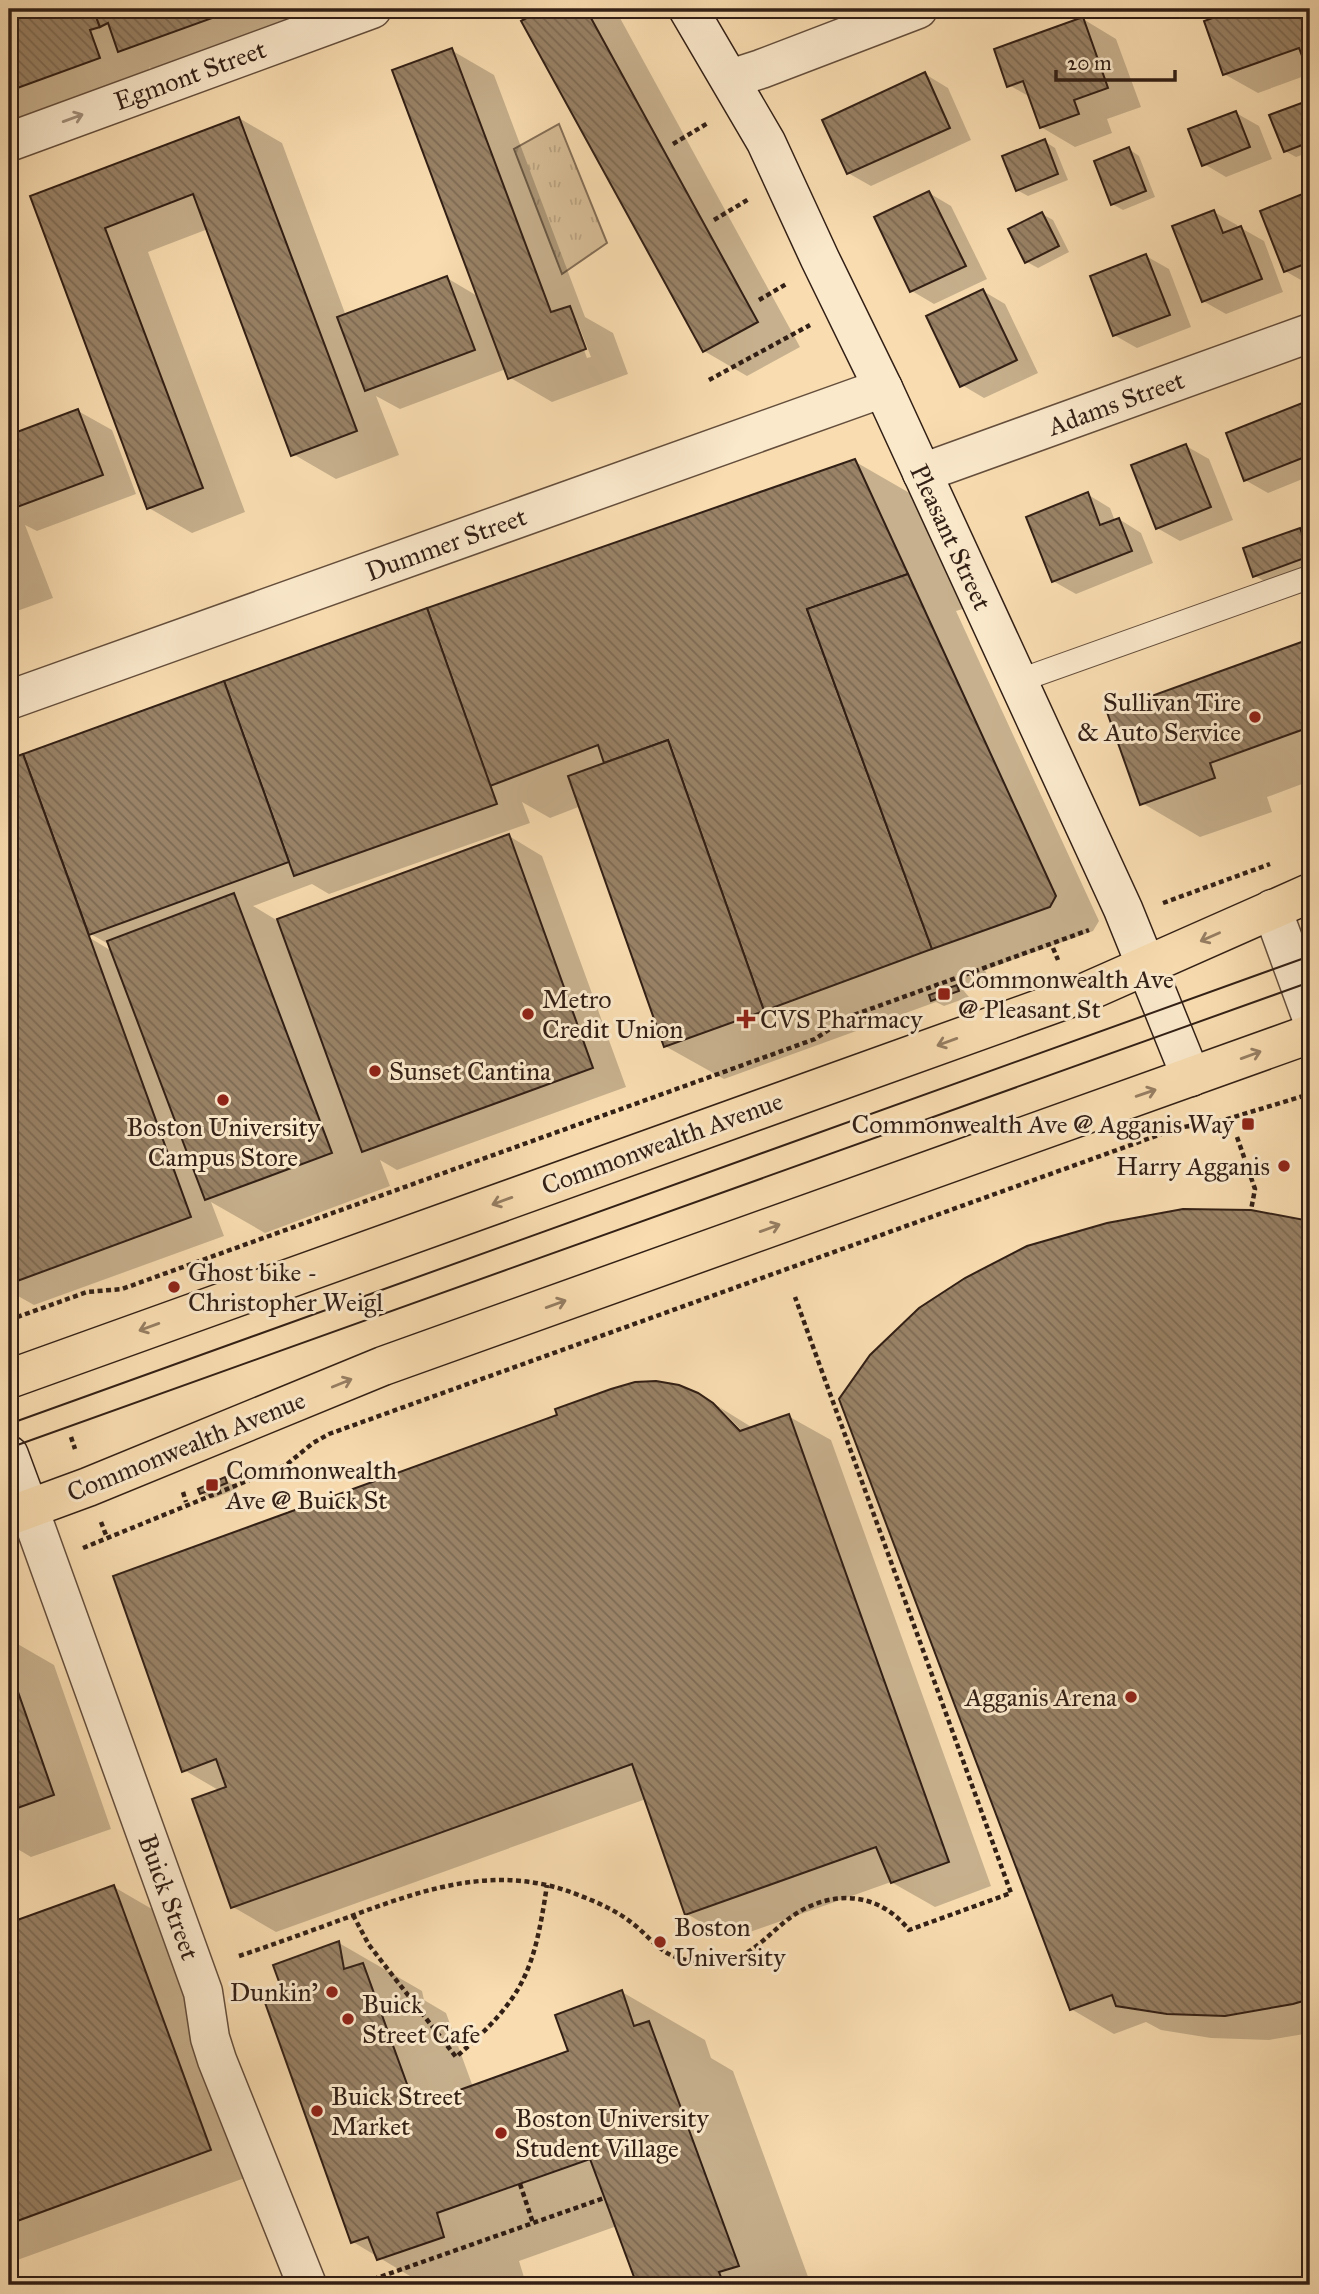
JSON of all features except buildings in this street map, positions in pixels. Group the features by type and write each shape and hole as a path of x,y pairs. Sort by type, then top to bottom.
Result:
{"main road":[{"name":"Commonwealth Avenue","path":"9,1379 1084,993 1310,893"},
{"name":"Commonwealth Avenue","path":"19,1512 88,1487 383,1366 1310,1034"}],"street":[{"name":"Egmont Street","path":"9,142 372,9"},
{"name":"Pleasant Street","path":"688,9 766,142 883,388 1147,965 1191,1077"},
{"path":"730,79 918,9"},
{"name":"Adams Street","path":"922,472 1310,332"},
{"name":"Dummer Street","path":"9,700 883,388"},
{"path":"1272,909 1310,1013"},
{"name":"Buick Street","path":"9,1455 19,1512 203,1992 210,2038 217,2060 307,2285"}],"lane":[{"path":"1018,681 1310,577"}],"path":[{"path":"673,144 716,118"},
{"path":"714,220 756,195"},
{"path":"759,300 795,279"},
{"path":"709,380 815,323"},
{"path":"1154,906 1273,863"},
{"name":"Commonwealth Avenue","path":"9,1320 87,1292 122,1289 815,1039 848,1017 1093,928"},
{"name":"Commonwealth Avenue","path":"88,1546 286,1465 329,1434 1178,1128 1224,1120 1310,1094"},
{"path":"1237,1137 1255,1189 1251,1210"},
{"path":"239,1956 406,1896 463,1882 520,1880 547,1885 607,1907 633,1923 666,1954 683,1959 721,1962 753,1949 806,1908 840,1898 862,1899 883,1905 897,1915 909,1930 1012,1893 794,1297"},
{"path":"71,1437 76,1452"},
{"path":"183,1492 186,1502"},
{"path":"353,1915 369,1945 456,2057 500,2016 528,1973 540,1930 547,1885"},
{"path":"520,2184 533,2223"},
{"path":"357,2285 604,2198"}],"green space":[{"path":"559,124 607,243 562,274 514,149"}],"tram line":[{"path":"9,1424 1310,956"},
{"path":"9,1448 1310,982"}],"place":[{"name":"Sullivan Tire & Auto Service","path":"1255,717"},
{"name":"Commonwealth Ave @ Pleasant St","path":"944,994"},
{"name":"Metro Credit Union","path":"528,1014"},
{"name":"CVS Pharmacy","path":"746,1019"},
{"name":"Sunset Cantina","path":"375,1071"},
{"name":"Boston University Campus Store","path":"223,1100"},
{"name":"Commonwealth Ave @ Agganis Way","path":"1248,1124"},
{"name":"Harry Agganis","path":"1284,1166"},
{"name":"Ghost bike - Christopher Weigl","path":"174,1287"},
{"name":"Commonwealth Ave @ Buick St","path":"212,1485"},
{"name":"Agganis Arena","path":"1131,1697"},
{"name":"Boston University","path":"660,1942"},
{"name":"Dunkin'","path":"332,1992"},
{"name":"Buick Street Cafe","path":"348,2019"},
{"name":"Buick Street Market","path":"317,2111"},
{"name":"Boston University Student Village","path":"501,2133"}]}
